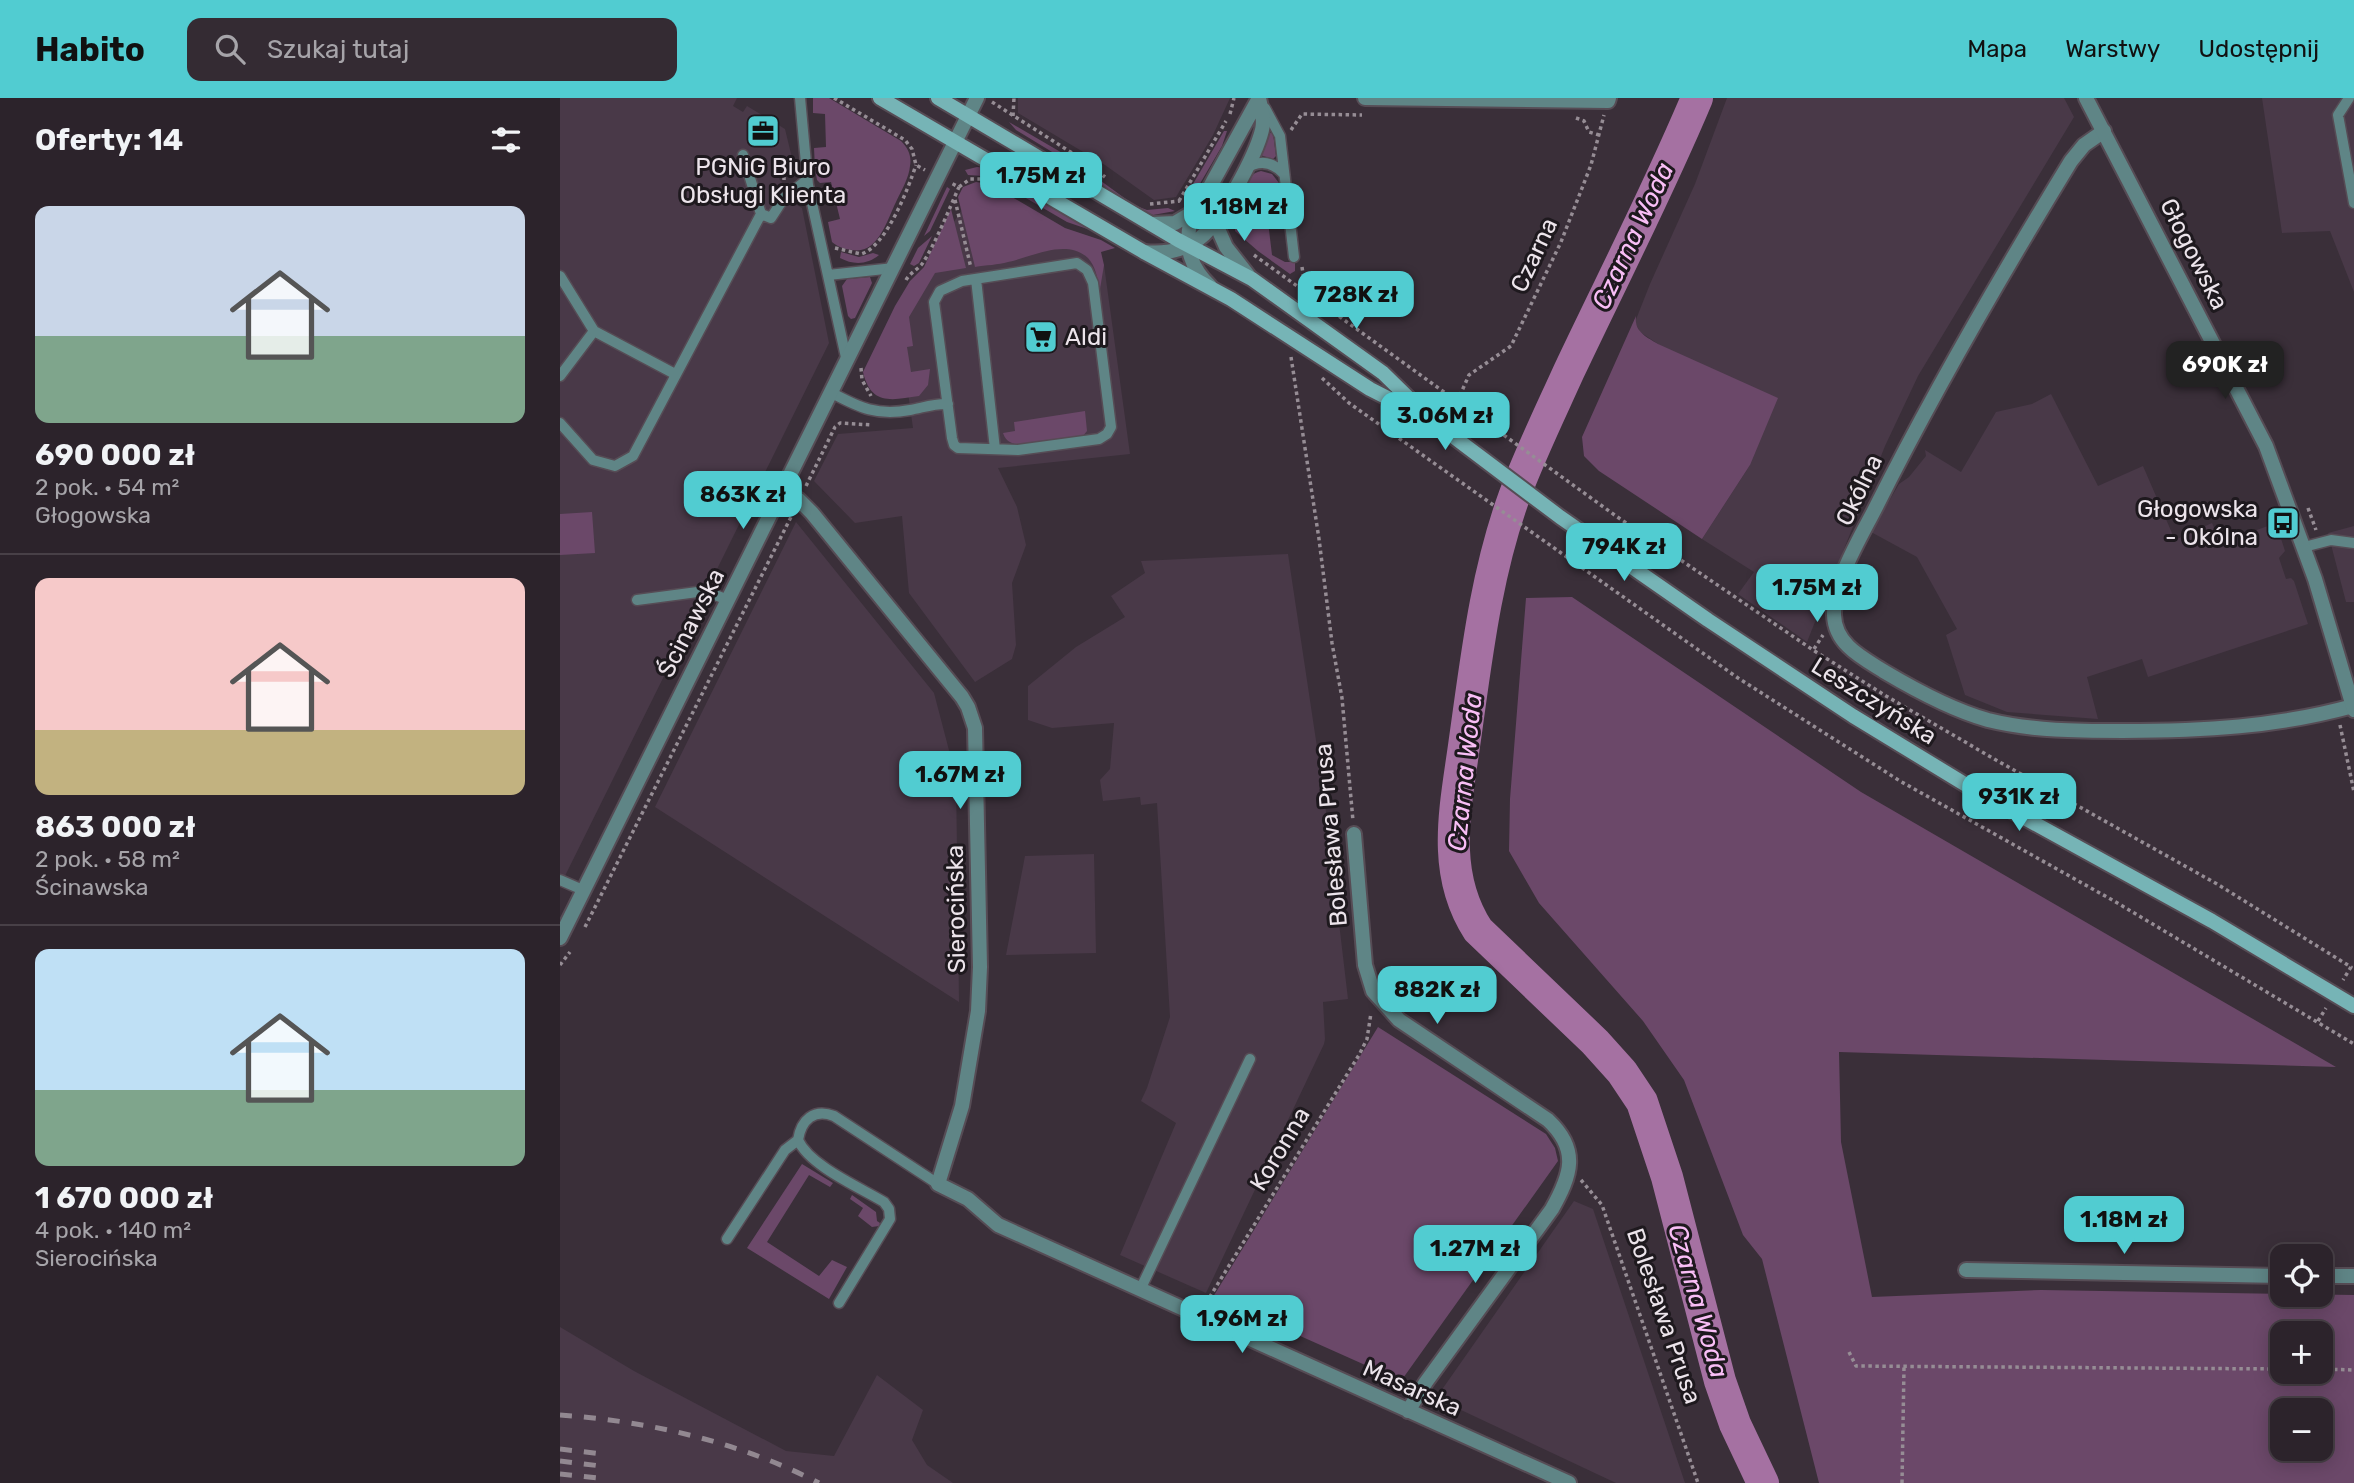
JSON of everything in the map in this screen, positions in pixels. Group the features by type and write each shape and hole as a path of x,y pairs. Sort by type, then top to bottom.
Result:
{"main road":[{"name":"Leszczyńska","path":"880,98 1143,252 1211,287 1370,390 1430,419"},
{"name":"Leszczyńska","path":"938,98 1152,225 1252,279 1383,373 1430,419 1560,517 1853,716 1981,793 2212,921 2354,1006"}],"street":[{"name":"Ścinawska","path":"560,938 977,98"},
{"path":"1143,252 1164,253 1188,245 1198,240 1215,222 1262,130 1259,98"},
{"path":"1211,287 1195,270 1188,245 1190,223 1259,98"},
{"path":"1365,98 1608,100"},
{"name":"Głogowska","path":"2086,98 2256,426 2304,547 2353,708"},
{"name":"Okólna","path":"2104,131 2084,145 2071,161 1987,299 1925,411 1842,580 1834,611 1838,634 1855,653 1913,687 1973,715 2018,726 2074,730 2204,731 2284,722 2353,708"},
{"path":"1152,225 1175,223 1195,211"},
{"path":"1215,222 1229,253 1252,279"},
{"name":"Sierocińska","path":"782,491 799,500 812,513 942,671 967,704 975,728 980,967 978,1011 962,1106 938,1184"},
{"name":"Bolesława Prusa","path":"1354,834 1365,969 1374,994 1403,1024 1548,1120 1559,1130 1566,1142 1569,1169"},
{"path":"1408,1411 1426,1382 1552,1209 1569,1169"},
{"name":"Masarska","path":"938,1184 970,1200 997,1224 1569,1483"},
{"path":"1966,1270 2270,1276"},
{"path":"2333,1276 2354,1276"}],"lane":[{"path":"800,98 807,180 847,362"},
{"path":"1259,98 1280,136 1294,257"},
{"path":"2349,98 2337,115 2354,203"},
{"path":"560,423 593,460 615,466 633,456 761,214 743,155"},
{"path":"1244,169 1258,163 1266,163 1276,166 1285,175"},
{"path":"761,214 771,218 784,198 807,180"},
{"path":"1077,263 1087,270 1093,283 1111,427 1107,434 1099,439 1018,450 958,448 954,445 934,302 940,291 948,286 975,279 1077,263"},
{"path":"828,275 894,268"},
{"path":"560,276 594,331 675,374"},
{"path":"975,279 995,449"},
{"path":"560,376 594,331"},
{"path":"832,393 855,406 877,412 948,404"},
{"path":"2304,547 2331,540 2354,543"},
{"path":"637,600 705,591 728,600"},
{"path":"560,880 583,890"},
{"path":"1140,1290 1250,1059"},
{"path":"727,1239 785,1150 798,1140 804,1121 813,1114 825,1112 938,1184"},
{"path":"798,1140 803,1150 816,1161 884,1202 889,1209 890,1219 839,1303"}],"path":[{"path":"821,241 843,251 865,253 880,241 916,165 912,149 905,140 834,98"},
{"path":"985,98 1083,160 1114,183"},
{"path":"1013,116 1014,98"},
{"path":"1179,201 1231,112 1234,98"},
{"name":"Czarna","path":"1457,402 1469,375 1511,346 1561,242 1591,165 1608,100"},
{"path":"1293,142 1291,128 1302,114 1371,115"},
{"path":"1564,118 1584,121 1589,132 1599,135"},
{"path":"790,193 784,177 794,158"},
{"path":"916,165 925,170"},
{"path":"903,285 910,274 921,265 959,187 970,179 992,181"},
{"path":"951,183 959,187"},
{"path":"954,198 975,279"},
{"path":"1146,204 1179,201 1195,211"},
{"path":"1246,249 1727,593 1886,696 2217,884 2353,966 2318,1021"},
{"path":"1306,260 1303,267 1306,293"},
{"name":"Bolesława Prusa","path":"1299,359 1290,354 1319,539 1329,627 1342,698 1354,834"},
{"path":"583,930 835,427 840,423 873,426 881,401 867,391 860,375 867,357"},
{"path":"1318,375 1349,403 1738,678 1888,774 2114,901 2354,1044"},
{"path":"2337,710 2354,792"},
{"path":"560,965 571,949"},
{"name":"Koronna","path":"1198,1316 1360,1053 1367,1038 1374,994"},
{"name":"Bolesława Prusa","path":"1569,1169 1588,1186 1602,1205 1698,1483"},
{"path":"1849,1352 1856,1366 2270,1369"},
{"path":"1902,1483 1904,1367"},
{"path":"2333,1370 2354,1370"}],"shaded area":[{"path":"560,98 737,98 733,106 743,112 747,106 785,129 792,158 779,179 782,182 776,193 802,208 829,343 560,886"},
{"path":"813,98 829,98 901,141 910,156 908,175 885,226 875,242 861,250 844,248 832,242 828,222 840,219 831,182 820,183 817,180 814,148 826,147 825,114 813,113"},
{"path":"1018,98 1230,98 1213,135 1176,197 1154,200 1105,165 1018,113"},
{"path":"1727,98 2064,98 2074,117 1918,376 1885,446 1807,642 1738,594 1754,572 1702,539 1750,465 1658,344 1640,332 1635,322 1695,184"},
{"path":"2262,98 2354,98 2354,292 2330,231 2282,233"},
{"path":"1009,122 1064,154 1134,205 1147,210 1168,208 1175,211 1153,215 1129,206 1080,169 1016,130"},
{"path":"1224,131 1227,131 1222,146 1191,199 1186,196"},
{"path":"1270,133 1273,133 1276,156 1273,159 1260,155"},
{"path":"989,168 1102,234 1067,222 995,180 968,175 965,170"},
{"path":"1261,171 1272,174 1279,183 1277,195 1266,205 1272,255 1285,262 1295,262 1295,271 1290,274 1258,251 1235,231 1235,226 1229,221 1244,184"},
{"path":"976,182 990,184 1065,228 1101,240 1115,248 1101,252 1104,265 1100,289 1091,261 1070,249 975,267 958,197 963,187"},
{"path":"947,187 950,189 930,231 924,236"},
{"path":"978,187 1089,253 1104,265 1130,454 998,468 1017,507 1026,545 1012,583 1016,645 1012,659 975,682 909,593 902,516 855,523 814,481 838,434 913,428 898,322 951,226"},
{"path":"951,209 966,268 935,273 909,317 913,346 907,347 911,372 930,369 928,385 919,396 892,399 877,396 871,391 863,372 895,306 910,281 924,267"},
{"path":"932,236 919,263 914,266 910,264 918,248"},
{"path":"841,252 859,257 873,253 879,255 870,261 855,263 840,258"},
{"path":"870,277 872,283 855,318 851,319 848,316 842,286 847,279"},
{"path":"1636,316 1639,330 1658,344 1778,398 1750,465 1702,539 1599,471 1584,456 1582,437"},
{"path":"2051,394 2098,486 2143,466 2175,540 2212,523 2221,543 2276,523 2285,551 2279,558 2286,579 2291,578 2294,581 2308,624 2148,677 2142,659 2087,677 2098,719 2007,712 1965,695 1946,635 1957,629 1917,557 1871,532 1899,484 1909,477 1926,456 1925,450 1961,472 1996,412 2032,404"},
{"path":"1085,411 1087,431 1082,437 1021,445 1006,439 1003,433 1015,431 1014,422"},
{"path":"592,512 595,553 560,555 560,514"},
{"path":"796,522 934,693 956,777 959,1002 655,807"},
{"path":"2354,526 2354,602 2346,602 2328,533"},
{"path":"1288,554 1323,787 1348,999 1323,1002 1324,1044 1206,1293 1120,1255 1176,1123 1141,1101 1170,1017 1157,803 1141,805 1140,797 1103,801 1100,780 1110,769 1114,723 1052,728 1028,720 1028,686 1076,647 1125,617 1111,596 1145,573 1141,561"},
{"path":"1572,597 1861,792 2336,1067 1839,1052 1841,1142 1872,1297 2041,1290 2270,1294 2270,1307 2333,1307 2333,1295 2354,1295 2354,1483 1819,1483 1762,1259 1743,1235 1684,1080 1643,1021 1539,903 1509,851 1510,799 1526,598"},
{"path":"1094,854 1096,953 1006,955 1025,856"},
{"path":"1378,1027 1546,1134 1555,1148 1558,1161 1401,1381 1213,1297"},
{"path":"802,1164 833,1183 830,1187 809,1175 767,1242 819,1276 832,1260 847,1267 829,1299 747,1248"},
{"path":"852,1195 876,1212 879,1226 872,1227 858,1216 863,1208 850,1199"},
{"path":"1574,1201 1593,1209 1685,1483 1616,1483 1444,1402 1441,1391"},
{"path":"560,1327 634,1371 786,1451 834,1456 877,1375 923,1410 912,1440 927,1465 953,1483 560,1483"}],"waterway":[{"name":"Czarna Woda","path":"1697,98 1540,434 1504,527 1477,651 1457,794 1455,864 1466,908 1478,930 1595,1042 1622,1072 1642,1102 1667,1177 1720,1381 1735,1424 1763,1483"}],"railway":[{"path":"560,1415 626,1422 693,1436 758,1456 819,1483"},
{"path":"560,1449 602,1454"},
{"path":"560,1461 601,1466"},
{"path":"560,1474 599,1478"}],"place":[{"name":"PGNiG Biuro Obsługi Klienta","path":"763,131"},
{"name":"Aldi","path":"1041,337"},
{"name":"Głogowska - Okólna","path":"2283,523"}]}
